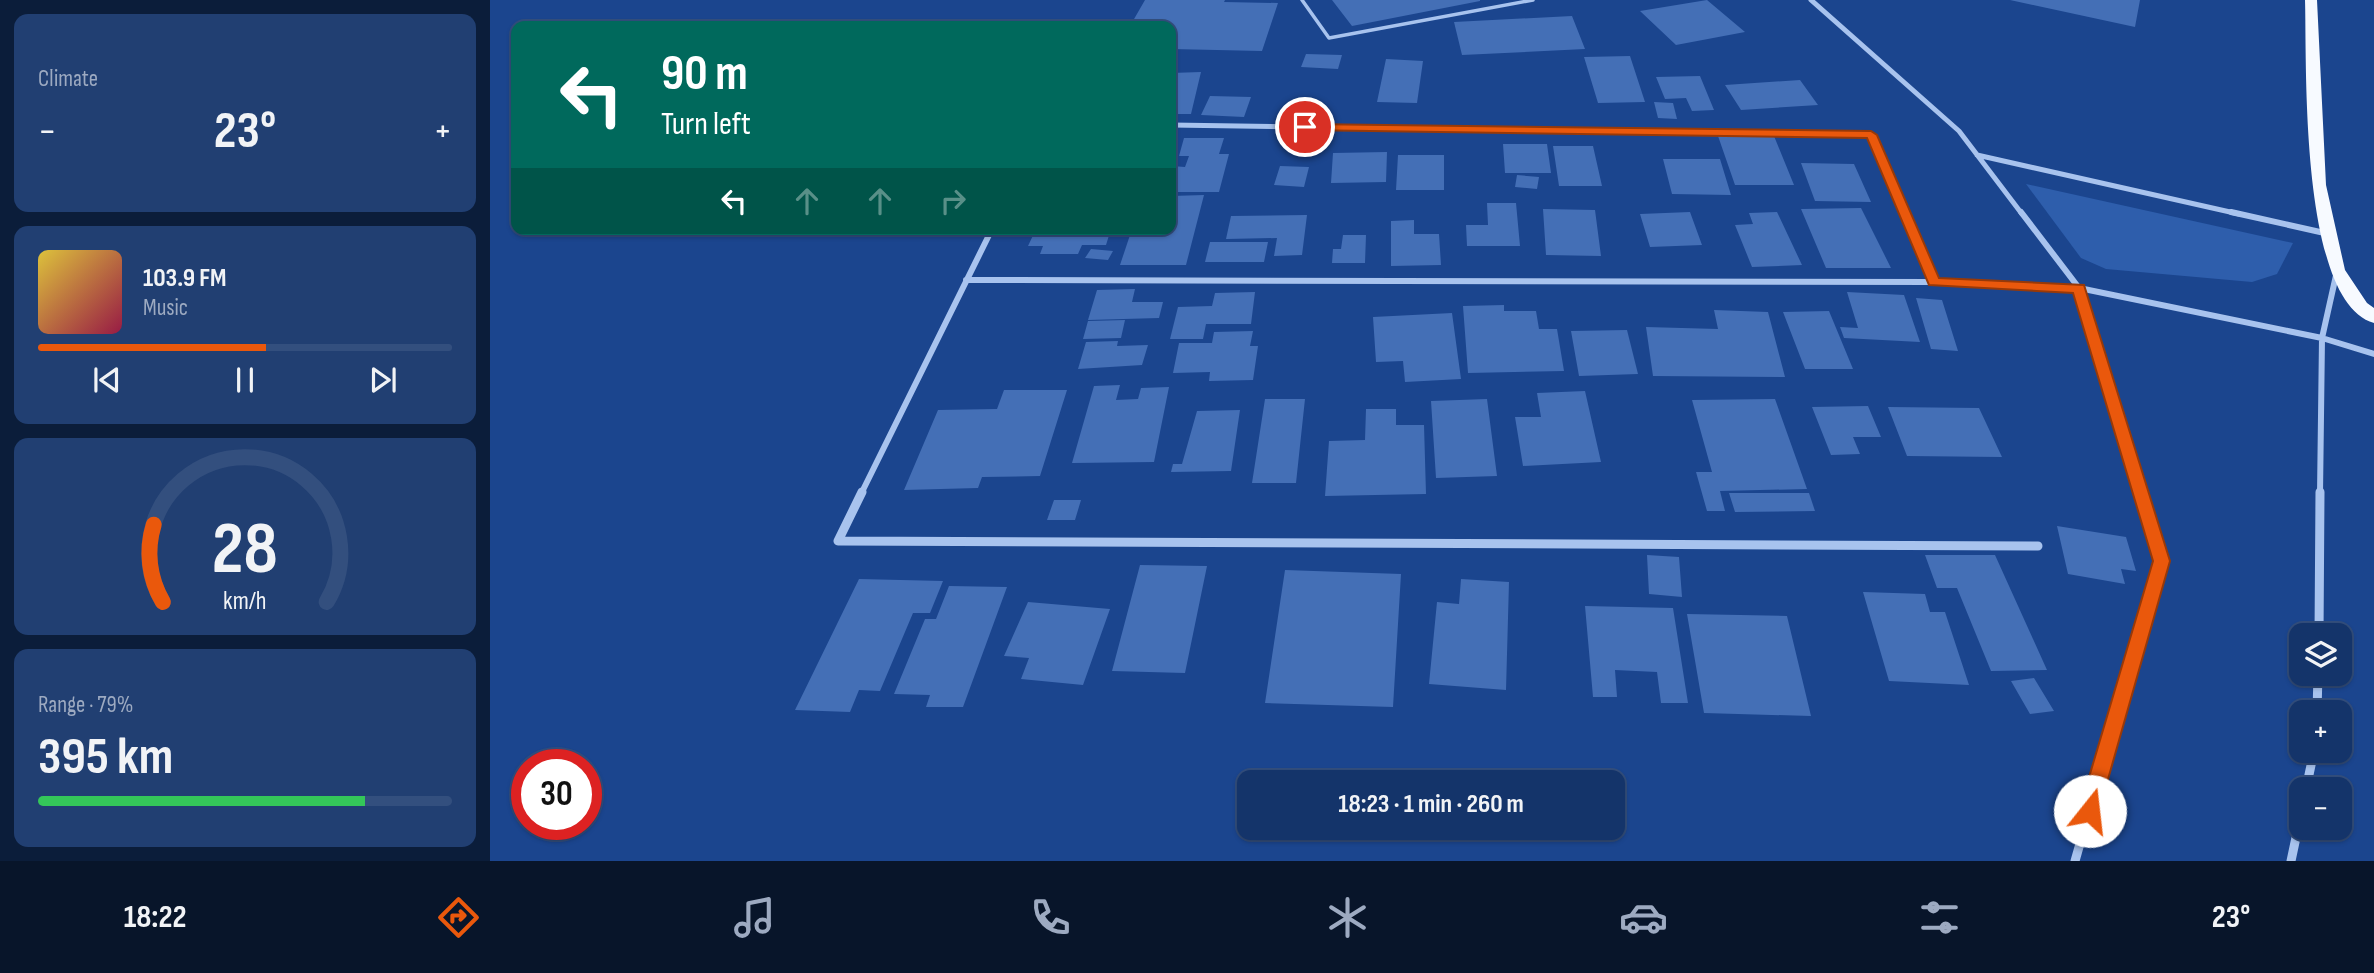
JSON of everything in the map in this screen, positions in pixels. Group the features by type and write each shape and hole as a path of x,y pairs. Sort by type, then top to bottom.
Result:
{"highway":[{"path":"2311,0 2319,185 2337,270 2361,307 2374,317"}],"street":[{"path":"1811,0 1959,131 2079,288 2161,561 2075,861"},
{"path":"1176,125 1871,135 1934,282"},
{"path":"1977,155 2330,234"},
{"path":"989,235 838,541 2038,546"},
{"path":"2319,623 2322,338 2337,270"},
{"path":"966,280 1934,282 2079,288 2322,338 2374,354"},
{"path":"2291,861 2295,840"}],"lane":[{"path":"1302,0 1329,38 1533,0"}],"shaded area":[{"path":"2026,184 2293,243 2277,274 2252,282 2106,269 2081,258"}],"building":[{"path":"1145,0 1278,3 1262,51 1176,49 1176,21 1133,21"},
{"path":"1332,0 1480,0 1480,1 1352,26"},
{"path":"1707,0 1745,32 1676,45 1640,11"},
{"path":"2010,0 2140,0 2135,27"},
{"path":"1572,16 1585,49 1462,55 1454,22"},
{"path":"1306,54 1342,55 1338,69 1301,67"},
{"path":"1630,56 1645,102 1598,103 1584,57"},
{"path":"1386,59 1423,61 1417,103 1377,102"},
{"path":"1201,72 1191,114 1176,114 1176,73"},
{"path":"1700,76 1714,110 1692,111 1686,98 1665,99 1656,77"},
{"path":"1800,80 1818,105 1741,110 1725,85"},
{"path":"1210,96 1251,97 1244,117 1201,115"},
{"path":"1654,102 1673,103 1677,119 1658,118"},
{"path":"1718,136 1774,136 1794,185 1735,185"},
{"path":"1184,138 1224,138 1219,154 1229,154 1219,192 1176,192 1176,166 1185,167 1189,156 1179,156"},
{"path":"1503,144 1547,144 1551,173 1505,173"},
{"path":"1553,146 1593,146 1602,186 1559,186"},
{"path":"1387,152 1386,182 1331,183 1333,153"},
{"path":"1398,155 1444,155 1444,190 1396,190"},
{"path":"1663,159 1720,159 1731,195 1672,194"},
{"path":"1801,163 1854,164 1871,202 1815,201"},
{"path":"1280,166 1309,167 1304,187 1274,185"},
{"path":"1517,175 1539,177 1537,189 1515,187"},
{"path":"1204,195 1186,265 1120,265 1130,235 1176,235 1176,196"},
{"path":"1487,203 1516,203 1520,246 1467,246 1466,225 1488,225"},
{"path":"1861,208 1891,268 1826,268 1801,209"},
{"path":"1543,209 1595,210 1601,256 1546,255"},
{"path":"1690,212 1702,245 1650,247 1640,214"},
{"path":"1777,212 1802,265 1752,267 1735,225 1753,224 1749,213"},
{"path":"1307,215 1302,255 1274,256 1277,238 1226,239 1231,216"},
{"path":"1414,220 1414,234 1439,234 1441,265 1391,266 1391,221"},
{"path":"1033,235 1109,235 1106,245 1082,245 1078,254 1040,254 1043,246 1028,246"},
{"path":"1343,235 1366,235 1365,263 1332,263 1333,249 1341,249"},
{"path":"1210,242 1268,242 1264,262 1205,262"},
{"path":"1091,249 1113,251 1108,260 1085,258"},
{"path":"1135,289 1132,302 1163,302 1159,318 1088,320 1097,290"},
{"path":"1255,292 1251,324 1206,324 1203,339 1170,339 1178,307 1212,306 1215,293"},
{"path":"1847,292 1904,295 1920,342 1844,338 1840,327 1858,328"},
{"path":"1916,298 1942,300 1958,351 1931,349"},
{"path":"1504,305 1504,311 1536,311 1539,329 1557,329 1564,371 1468,373 1463,306"},
{"path":"1714,310 1768,312 1785,377 1653,376 1646,327 1718,329"},
{"path":"1829,311 1853,369 1805,369 1783,312"},
{"path":"1452,313 1461,379 1405,382 1403,361 1376,362 1373,317"},
{"path":"1125,320 1121,338 1083,339 1088,321"},
{"path":"1627,330 1638,374 1579,376 1571,331"},
{"path":"1253,331 1250,346 1258,346 1253,380 1209,381 1210,372 1173,373 1179,343 1212,343 1214,332"},
{"path":"1118,341 1117,346 1148,345 1142,365 1078,369 1086,342"},
{"path":"1120,385 1116,400 1138,399 1141,388 1169,387 1154,462 1072,463 1094,386"},
{"path":"1004,390 1067,390 1040,476 982,477 978,488 904,490 938,410 997,409"},
{"path":"1585,391 1601,462 1523,466 1515,417 1541,417 1537,393"},
{"path":"1265,399 1305,399 1296,483 1252,483"},
{"path":"1487,399 1497,476 1436,478 1431,401"},
{"path":"1775,399 1807,489 1720,491 1725,511 1707,511 1696,472 1712,472 1692,400"},
{"path":"1868,406 1881,437 1853,437 1860,454 1831,455 1812,407"},
{"path":"1888,407 1979,408 2002,457 1907,456"},
{"path":"1366,409 1396,409 1396,425 1424,425 1426,494 1325,496 1329,441 1365,440"},
{"path":"1240,410 1231,471 1171,472 1173,464 1182,464 1197,411"},
{"path":"1729,493 1809,493 1815,511 1735,512"},
{"path":"1054,500 1081,500 1075,520 1047,520"},
{"path":"2057,526 2126,537 2136,571 2121,569 2125,584 2068,574"},
{"path":"1647,555 1679,557 1682,597 1649,594"},
{"path":"1925,555 1995,555 2047,670 1991,671 1957,588 1937,588"},
{"path":"1140,565 1207,566 1185,673 1112,671"},
{"path":"1285,570 1401,574 1393,707 1265,703"},
{"path":"859,579 943,581 930,613 913,613 880,691 859,690 850,712 795,710"},
{"path":"1461,579 1509,582 1506,690 1429,684 1437,602 1459,604"},
{"path":"949,586 1007,587 963,707 926,707 930,695 894,694 925,619 936,619"},
{"path":"1863,592 1925,594 1930,612 1945,612 1969,685 1889,681"},
{"path":"1028,602 1110,609 1083,685 1021,679 1029,658 1004,656"},
{"path":"1585,606 1673,608 1688,703 1661,703 1657,672 1615,670 1617,697 1593,697"},
{"path":"1687,614 1787,616 1811,716 1704,713"},
{"path":"2034,678 2054,711 2030,714 2011,681"}],"route":[{"path":"1305,127 1871,135 1934,282 2079,288 2161,561 2090,811"}]}
